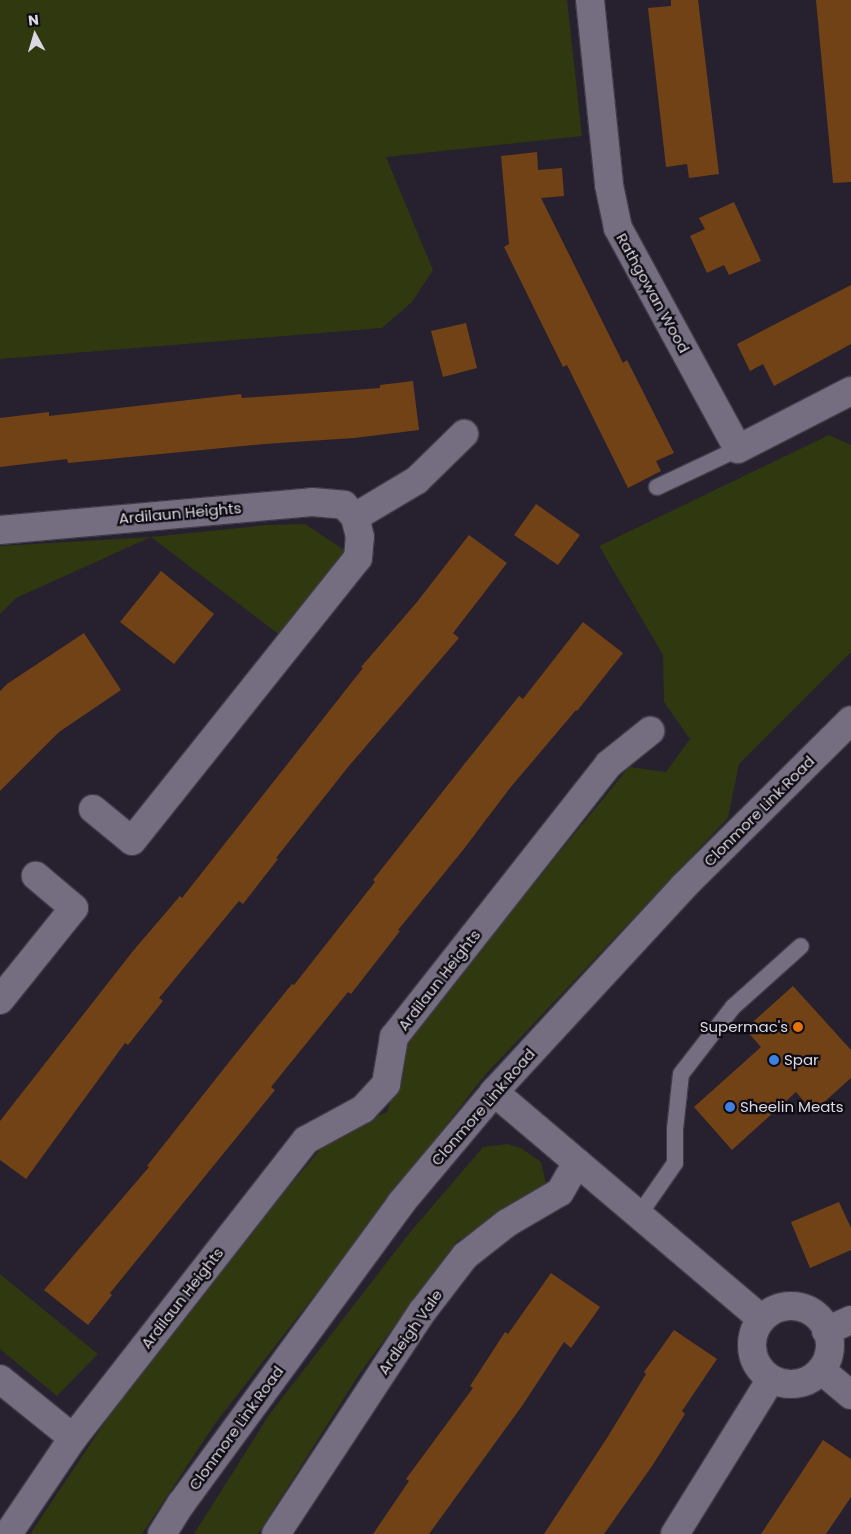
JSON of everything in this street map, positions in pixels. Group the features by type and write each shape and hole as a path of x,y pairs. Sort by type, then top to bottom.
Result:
{"street":[{"name":"Rathgowan Wood","path":"590,0 609,185 618,228 738,448"},
{"path":"738,448 851,391"},
{"path":"93,809 132,841 358,558 360,537 356,517 417,480 464,434"},
{"name":"Ardilaun Heights","path":"0,530 312,502 344,504 356,517"},
{"name":"Clonmore Link Road","path":"162,1534 181,1504 402,1203 494,1092 684,886 851,720"},
{"name":"Ardilaun Heights","path":"8,1534 73,1438 306,1140 363,1109 386,1084 394,1036 609,764 650,731"},
{"path":"0,1000 74,908 36,876"},
{"path":"494,1092 762,1319"},
{"name":"Ardleigh Vale","path":"276,1534 422,1312 465,1256 507,1223 560,1192 576,1162"},
{"path":"784,1307 797,1307 810,1312 820,1320 826,1331 829,1351 821,1370 813,1377 792,1384 771,1379 762,1372 752,1352 755,1329 762,1319 772,1311 784,1307"},
{"path":"826,1331 851,1320"},
{"path":"821,1370 851,1395"},
{"path":"0,1379 73,1438"},
{"path":"675,1534 771,1379"}],"lane":[{"path":"657,487 738,448"},
{"path":"639,1215 675,1163 675,1128 681,1074 734,1007 801,946"}],"green space":[{"path":"0,0 567,0 582,136 386,157 433,270 412,302 382,328 0,359"},
{"path":"829,435 851,445 851,652 739,764 728,818 485,1075 214,1425 142,1534 30,1534 160,1340 334,1133 387,1112 411,1034 629,767 666,772 690,739 664,702 663,655 599,546"},
{"path":"305,524 346,551 281,636 151,537 267,525"},
{"path":"151,537 16,598 0,614 0,546"},
{"path":"507,1144 521,1148 541,1162 547,1188 456,1242 360,1373 258,1534 194,1534 269,1415 407,1236 483,1147"},
{"path":"0,1274 98,1354 57,1396 0,1349"}],"building":[{"path":"671,0 698,0 719,174 689,178 687,164 666,167 648,8 671,6"},
{"path":"816,0 851,0 851,182 833,183"},
{"path":"537,152 538,170 562,168 564,196 541,198 623,363 627,360 674,453 656,461 661,471 628,488 567,365 563,367 504,247 509,244 501,156"},
{"path":"734,202 761,261 729,275 724,265 707,273 690,236 705,229 699,218"},
{"path":"851,285 851,344 774,386 763,364 750,371 737,344"},
{"path":"466,323 477,368 443,377 431,331"},
{"path":"413,381 419,430 354,438 264,444 68,463 67,459 0,467 0,418 49,412 49,416 241,394 242,398 380,388 380,385"},
{"path":"536,504 580,535 558,565 514,535"},
{"path":"469,535 507,563 453,633 459,638 348,767 276,858 278,859 243,904 239,901 159,998 163,1001 128,1045 125,1043 26,1179 0,1160 0,1121 133,951 180,896 182,898 363,668 361,667 417,602"},
{"path":"161,571 214,614 174,664 120,622"},
{"path":"583,622 623,653 577,711 510,788 398,930 400,931 351,994 348,992 271,1087 275,1090 110,1293 112,1295 88,1325 44,1290 149,1167 147,1166 233,1057 292,984 294,985 375,882 373,880 466,762 519,696 523,699"},
{"path":"84,633 121,690 59,732 0,791 0,691 7,684"},
{"path":"793,986 851,1050 851,1078 813,1112 796,1092 732,1150 694,1107 761,1047 745,1029"},
{"path":"839,1202 851,1228 851,1250 810,1268 791,1222"},
{"path":"551,1273 600,1307 571,1348 564,1342 522,1406 429,1534 373,1534 409,1481 406,1479 473,1388 470,1386 505,1332 508,1334"},
{"path":"674,1330 717,1359 682,1411 685,1414 652,1466 604,1534 544,1534 607,1438 646,1374 644,1372"},
{"path":"823,1440 851,1459 851,1497 826,1534 761,1534"}],"place":[{"name":"Supermac's","path":"798,1027"},
{"name":"Spar","path":"774,1060"},
{"name":"Sheelin Meats","path":"730,1107"}]}
